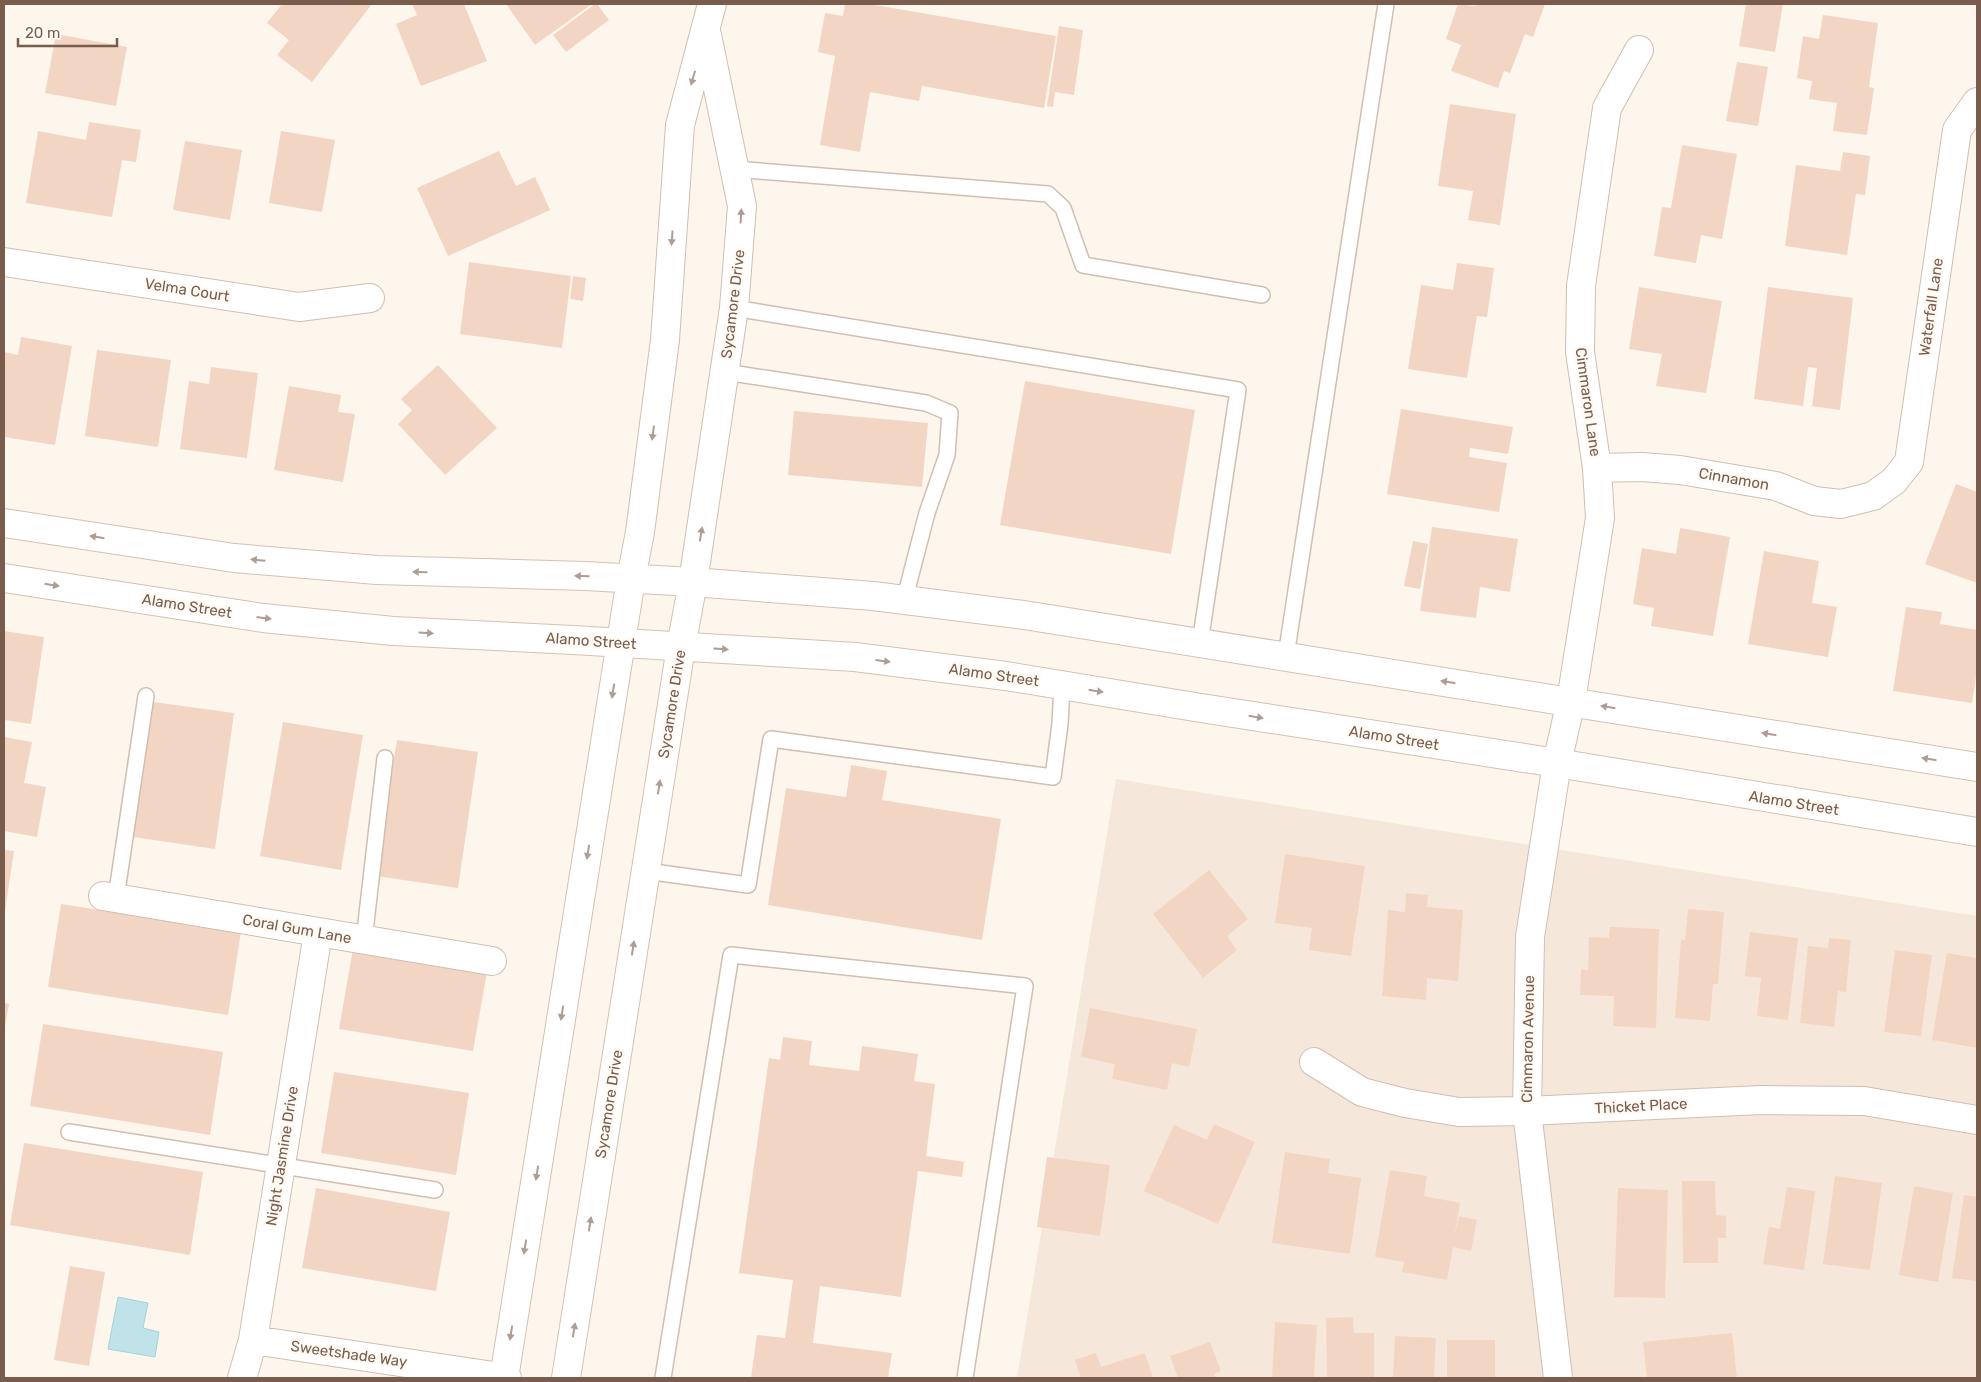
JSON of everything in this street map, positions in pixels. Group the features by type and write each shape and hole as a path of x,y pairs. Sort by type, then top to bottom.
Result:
{"main road":[{"name":"Sycamore Drive","path":"505,1378 620,643 640,532 665,340 680,125 712,4"},
{"name":"Sycamore Drive","path":"566,1378 681,647 693,582 734,308 742,206 706,31"},
{"name":"Cimmaron Lane","path":"1571,702 1600,518 1597,468 1580,352 1581,286 1607,108 1639,50"},
{"name":"Waterfall Lane","path":"1868,497 1873,496 1894,481 1909,462 1957,130 1977,102"},
{"name":"Velma Court","path":"4,262 299,307 370,298"},
{"name":"Cinnamon","path":"1597,468 1642,467 1680,470 1776,486 1814,501 1841,504 1868,497"},
{"path":"4,523 234,558 377,570 631,578 873,596 1024,615 1977,767"},
{"name":"Alamo Street","path":"4,578 263,618 393,631 856,657 1006,676 1977,832"},
{"name":"Cimmaron Avenue","path":"1558,1378 1527,1111 1530,937 1556,763 1571,702"},
{"name":"Coral Gum Lane","path":"109,897 492,961"},
{"name":"Night Jasmine Drive","path":"242,1378 253,1340 318,933"},
{"name":"Thicket Place","path":"1314,1062 1362,1092 1405,1103 1458,1112 1527,1111 1760,1100 1864,1101 1977,1120"},
{"name":"Sweetshade Way","path":"253,1340 505,1378"}],"lane":[{"path":"1286,656 1386,4"},
{"path":"734,169 1048,194 1063,208 1083,265 1262,295"},
{"path":"734,308 1238,390 1200,643"},
{"path":"725,372 926,403 950,413 947,455 927,513 904,601"},
{"path":"646,871 748,885 771,739 1053,777 1060,724 1062,685"},
{"path":"109,897 146,696"},
{"path":"364,940 384,758"},
{"path":"663,1378 732,956 1025,986 965,1378"},
{"path":"69,1132 435,1190"}],"shaded area":[{"path":"1116,779 1977,916 1977,1378 1017,1378"}],"water":[{"path":"118,1297 148,1303 143,1328 159,1332 155,1357 108,1349"}],"building":[{"path":"282,4 372,4 312,82 277,55 289,40 267,23"},
{"path":"412,4 464,4 487,61 421,86 396,24 417,15"},
{"path":"506,4 592,4 535,45"},
{"path":"597,4 609,20 566,52 553,35"},
{"path":"845,4 869,4 1056,36 1044,108 922,86 919,101 870,92 860,152 820,145 835,56 818,52 825,13 843,16"},
{"path":"1458,4 1475,6 1476,4 1545,4 1533,37 1525,34 1510,73 1504,71 1498,88 1451,71 1461,45 1446,39"},
{"path":"1746,4 1783,4 1775,52 1739,46"},
{"path":"1823,15 1878,23 1869,87 1874,88 1867,135 1833,131 1837,103 1809,99 1812,81 1797,78 1803,36 1819,39"},
{"path":"1059,26 1083,30 1074,95 1055,92 1053,107 1047,106"},
{"path":"56,34 127,47 116,106 45,93"},
{"path":"1737,62 1768,67 1758,126 1726,121"},
{"path":"1450,104 1516,114 1500,225 1468,220 1473,191 1438,186"},
{"path":"89,122 141,130 136,162 122,160 112,217 26,203 38,131 86,140"},
{"path":"281,131 335,140 322,212 269,203"},
{"path":"185,141 242,150 230,220 173,210"},
{"path":"1682,145 1737,154 1722,239 1701,235 1696,263 1654,256 1662,207 1671,208"},
{"path":"499,151 516,186 535,177 550,210 448,256 417,188"},
{"path":"1843,152 1870,156 1865,195 1856,194 1847,255 1785,246 1796,165 1840,171"},
{"path":"469,262 571,276 562,348 460,334"},
{"path":"1457,263 1494,268 1487,317 1477,316 1467,378 1408,369 1421,285 1453,290"},
{"path":"573,276 586,278 583,301 570,299"},
{"path":"1639,287 1722,301 1706,393 1656,386 1662,354 1629,349"},
{"path":"1768,287 1853,298 1840,410 1812,406 1817,368 1808,367 1803,406 1754,399"},
{"path":"21,337 72,346 55,445 4,437 4,352 18,355"},
{"path":"97,350 171,360 158,447 85,436"},
{"path":"438,365 497,428 445,475 398,424 412,410 401,399"},
{"path":"211,367 258,373 247,458 180,449 189,381 209,384"},
{"path":"1025,381 1195,410 1171,554 1000,525"},
{"path":"289,386 341,395 338,412 355,414 343,482 274,470"},
{"path":"1401,409 1513,427 1508,454 1470,448 1469,457 1507,463 1499,512 1387,494"},
{"path":"794,411 928,423 922,487 788,475"},
{"path":"1956,484 1977,492 1977,583 1925,564"},
{"path":"1432,527 1518,539 1510,592 1480,587 1476,618 1420,611"},
{"path":"1680,528 1730,537 1713,636 1651,626 1654,608 1633,604 1642,548 1676,554"},
{"path":"1413,541 1428,544 1420,589 1404,586"},
{"path":"1764,551 1819,561 1812,603 1837,607 1828,657 1748,644"},
{"path":"1906,607 1942,612 1940,624 1977,630 1977,670 1972,703 1893,691"},
{"path":"4,631 44,637 31,724 4,720"},
{"path":"153,702 234,713 215,849 133,837"},
{"path":"283,722 363,735 341,870 260,856"},
{"path":"4,737 32,742 24,783 46,787 37,837 4,831"},
{"path":"397,740 478,752 458,888 376,876"},
{"path":"851,765 887,771 882,800 1001,819 982,940 768,905 786,788 846,797"},
{"path":"4,850 14,851 5,911 4,911"},
{"path":"1285,854 1365,866 1351,956 1309,950 1312,928 1275,923"},
{"path":"1209,870 1248,919 1227,936 1237,950 1203,978 1153,914"},
{"path":"1406,893 1428,895 1427,907 1463,910 1458,981 1427,978 1426,1000 1382,996 1388,910 1405,912"},
{"path":"61,904 241,932 228,1015 48,987"},
{"path":"1688,909 1724,912 1718,984 1713,984 1710,1021 1675,1018 1681,940 1685,940"},
{"path":"1610,927 1659,929 1656,1028 1613,1026 1614,996 1580,995 1581,969 1588,970 1589,937 1609,938"},
{"path":"1750,932 1798,938 1788,1020 1757,1016 1761,978 1745,976"},
{"path":"1829,938 1851,940 1846,992 1838,991 1834,1027 1800,1023 1808,946 1828,948"},
{"path":"353,949 487,972 473,1051 339,1029"},
{"path":"1895,950 1932,955 1921,1036 1884,1032"},
{"path":"1947,953 1977,958 1977,1048 1932,1040"},
{"path":"4,1003 9,1004 5,1026 4,1026"},
{"path":"1090,1008 1197,1029 1189,1067 1172,1063 1167,1090 1112,1079 1115,1064 1081,1057"},
{"path":"43,1024 223,1052 210,1135 30,1106"},
{"path":"783,1037 812,1041 809,1065 859,1071 862,1046 918,1054 914,1081 935,1084 926,1156 964,1162 962,1177 918,1171 901,1297 820,1286 813,1343 892,1353 888,1378 751,1378 757,1335 785,1338 793,1280 739,1273 769,1058 780,1060"},
{"path":"334,1072 469,1093 456,1175 321,1153"},
{"path":"1214,1124 1255,1142 1218,1224 1144,1191 1174,1125 1207,1140"},
{"path":"24,1143 203,1172 190,1255 10,1225"},
{"path":"1285,1152 1330,1159 1328,1173 1361,1178 1350,1254 1272,1243"},
{"path":"1047,1157 1110,1165 1100,1236 1037,1227"},
{"path":"1390,1170 1427,1176 1424,1196 1460,1203 1454,1238 1459,1216 1477,1220 1471,1251 1453,1247 1447,1280 1402,1272 1404,1262 1375,1257"},
{"path":"1835,1176 1882,1183 1870,1270 1823,1264"},
{"path":"1682,1181 1715,1181 1716,1215 1726,1216 1726,1238 1718,1238 1718,1263 1683,1263"},
{"path":"1914,1186 1953,1193 1938,1282 1899,1275"},
{"path":"1787,1187 1815,1191 1804,1270 1763,1264 1769,1227 1780,1229"},
{"path":"316,1188 450,1212 436,1291 302,1268"},
{"path":"1618,1188 1668,1190 1665,1298 1614,1297"},
{"path":"1964,1195 1977,1197 1977,1281 1952,1278"},
{"path":"70,1266 105,1272 89,1366 54,1360"},
{"path":"1353,1317 1354,1333 1374,1333 1374,1378 1327,1378 1326,1318"},
{"path":"1275,1322 1317,1325 1314,1378 1272,1378"},
{"path":"1732,1333 1737,1378 1647,1378 1643,1342"},
{"path":"1395,1336 1436,1338 1434,1378 1393,1378"},
{"path":"1447,1340 1495,1340 1495,1378 1447,1378"},
{"path":"1210,1342 1221,1371 1214,1374 1216,1378 1178,1378 1170,1356"},
{"path":"1096,1353 1101,1367 1145,1353 1153,1378 1081,1378 1075,1360"}]}
